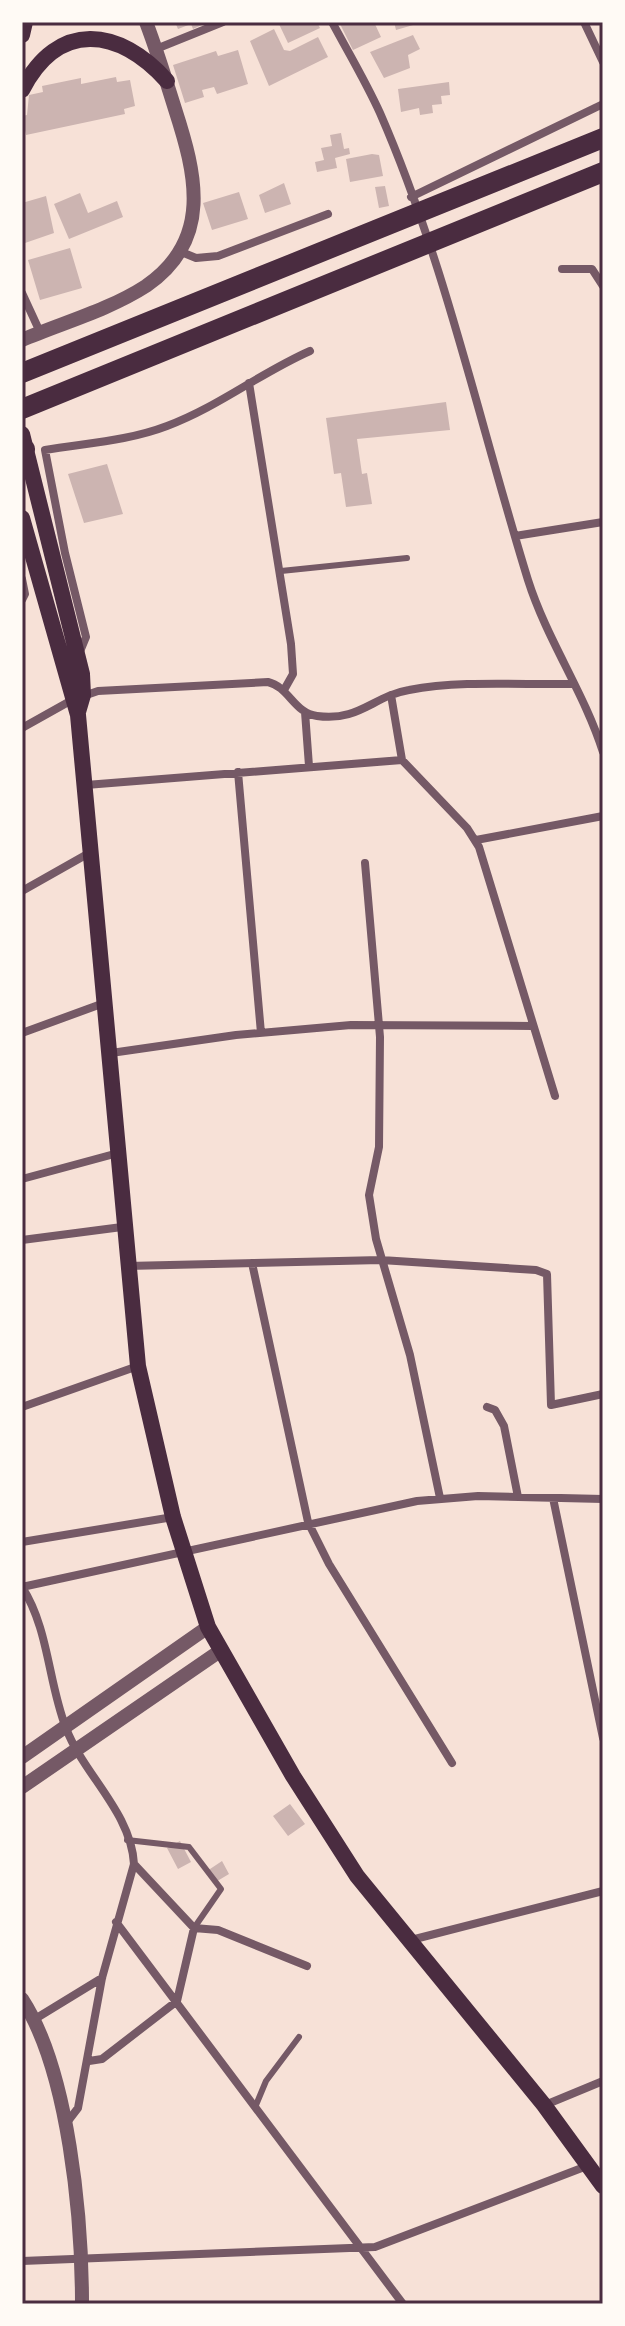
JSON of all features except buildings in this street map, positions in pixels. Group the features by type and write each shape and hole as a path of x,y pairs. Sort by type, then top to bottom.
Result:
{"highway":[{"path":"22,373 603,138"},
{"path":"22,409 603,172"}],"main road":[{"path":"22,35 25,22"},
{"path":"22,90 38,64 53,50 85,39 101,38 123,45 167,81"},
{"path":"29,446 57,612 78,702"},
{"path":"22,518 57,612 78,658 78,702 111,1053 122,1227 138,1366 173,1517 208,1627 331,1838 410,1941 544,2105 603,2186"}],"street":[{"path":"22,340 142,288 164,270 179,251 193,216 195,184 167,81 146,22"},
{"path":"156,49 223,22"},
{"path":"332,22 379,110 411,197 536,605 603,752"},
{"path":"584,22 603,62"},
{"path":"411,197 603,104"},
{"path":"179,251 196,258 218,256 328,214"},
{"path":"562,269 592,269 603,286"},
{"path":"22,293 40,332"},
{"path":"78,658 86,637 65,553 29,446 131,437 166,427 216,404 310,351"},
{"path":"249,383 281,571 294,670 284,690"},
{"path":"515,536 603,522"},
{"path":"22,579 25,594 22,600"},
{"path":"22,728 78,702 119,688 273,683 305,712 318,716 352,715 391,695 438,687 574,684"},
{"path":"391,695 402,760 476,840 555,1096"},
{"path":"305,712 309,766"},
{"path":"86,785 402,760"},
{"path":"238,772 261,1033"},
{"path":"476,840 603,816"},
{"path":"22,891 91,852"},
{"path":"365,863 380,1025 379,1147 369,1195 381,1260 410,1355 440,1498"},
{"path":"22,1033 106,1002"},
{"path":"111,1053 261,1033 380,1025 533,1026"},
{"path":"22,1179 118,1153"},
{"path":"22,1240 122,1227"},
{"path":"126,1266 381,1260 536,1270 547,1274 551,1405 603,1394"},
{"path":"252,1263 308,1522 329,1564 452,1763"},
{"path":"22,1407 138,1366"},
{"path":"487,1407 495,1410 504,1426 518,1497"},
{"path":"307,1966 218,1930 194,1928 134,1864 110,1801 76,1749 65,1726 38,1621 22,1587 308,1522 440,1498 603,1499"},
{"path":"553,1498 603,1738"},
{"path":"22,1542 173,1517"},
{"path":"22,1757 208,1627"},
{"path":"22,1787 220,1651"},
{"path":"64,2125 78,2108 102,1978 134,1864"},
{"path":"410,1941 603,1891"},
{"path":"116,1922 403,2304"},
{"path":"89,2061 102,2059 177,2001 194,1928"},
{"path":"35,2019 102,1978"},
{"path":"22,1999 35,2019 49,2056 64,2125 81,2257 82,2304"},
{"path":"544,2105 603,2081"},
{"path":"22,2261 362,2249 400,2239 587,2166"}],"lane":[{"path":"281,571 407,558"},
{"path":"127,1840 189,1847 221,1889 194,1928"},
{"path":"256,2105 266,2081 299,2037"}]}
